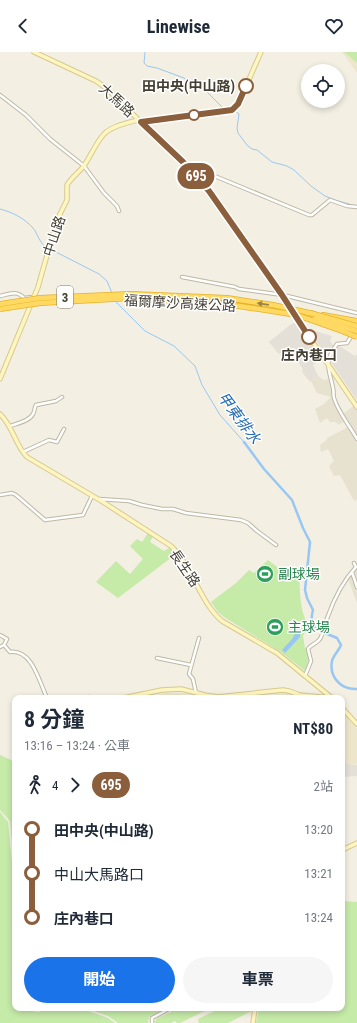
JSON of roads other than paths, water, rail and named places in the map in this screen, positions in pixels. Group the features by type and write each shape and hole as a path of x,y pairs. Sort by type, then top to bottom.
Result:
{"highway":[{"name":"福爾摩沙高速公路","path":"0,309 40,303 131,296"},
{"name":"福爾摩沙高速公路","path":"0,304 40,298 131,296 226,301 273,305 310,313 357,326"},
{"name":"福爾摩沙高速公路","path":"242,303 357,331"},
{"path":"310,313 357,321"},
{"path":"297,317 357,337"}],"street":[{"name":"大馬路","path":"34,52 96,81 106,88 183,162 221,207 287,302"},
{"name":"中山路","path":"0,379 38,287 57,220 67,200 67,186 69,181 84,166 104,134 123,124 232,110 240,100 261,52"},
{"path":"0,95 26,115 50,139 84,166 104,193 117,206 119,211"},
{"path":"183,162 309,215 312,215 330,200 347,206 357,207"},
{"path":"182,277 239,289 282,295 357,313"},
{"path":"0,296 16,293 20,294 24,298 34,297"},
{"path":"297,317 357,407"},
{"path":"357,321 350,339 347,343 337,344 331,352 328,364 334,398 340,412 357,439"},
{"path":"10,426 30,418 34,413 36,405 56,401 62,397"},
{"path":"0,414 10,426 22,453 49,440 57,442 64,429"},
{"name":"長生路","path":"22,453 96,498 170,546 179,555 217,616 277,653 327,695"},
{"path":"0,495 12,493 16,495 45,520 83,515 92,496"},
{"path":"96,498 129,501 162,509 173,509 186,513 241,520 248,523 276,545"},
{"path":"305,676 311,661 308,649 321,638 327,617 333,604 352,572 357,568 354,563"},
{"path":"352,572 357,587"},
{"path":"0,636 6,639 4,645 0,648"},
{"path":"196,692 193,679 189,674 199,638"},
{"path":"4,645 10,652 16,651 24,654 29,659 46,695"},
{"path":"157,658 191,665"},
{"path":"138,695 162,690 181,689 209,695"},
{"path":"237,695 283,690 300,695"},
{"path":"345,711 357,724"},
{"path":"345,849 357,843"},
{"path":"152,1023 152,1018 165,1011"},
{"path":"253,1023 255,1011"}],"water":[{"path":"297,631 300,633 300,637 285,653 282,650"}],"waterway":[{"path":"145,52 144,63 147,66 184,78 192,85 202,88 224,109 227,109"},
{"path":"234,110 239,114 237,128 238,133 252,149 257,150 272,162 287,166 294,170 311,186 325,196 356,206"},
{"name":"甲東排水","path":"0,209 26,221 33,228 42,244 47,248"},
{"name":"甲東排水","path":"50,249 99,274 107,281 112,293"},
{"name":"甲東排水","path":"116,302 145,331 174,346 195,366 202,385 220,415 244,442"},
{"name":"甲東排水","path":"244,442 264,469 292,500 310,542 305,590 313,610 312,622 321,632 337,638 341,645 332,661 332,672 334,677 341,685 351,689 357,689"}],"place":[{"name":"田中央(中山路)","path":"246,86"},
{"name":"庄內巷口","path":"309,337"},
{"name":"副球場","path":"265,574"},
{"name":"主球場","path":"275,627"}]}
